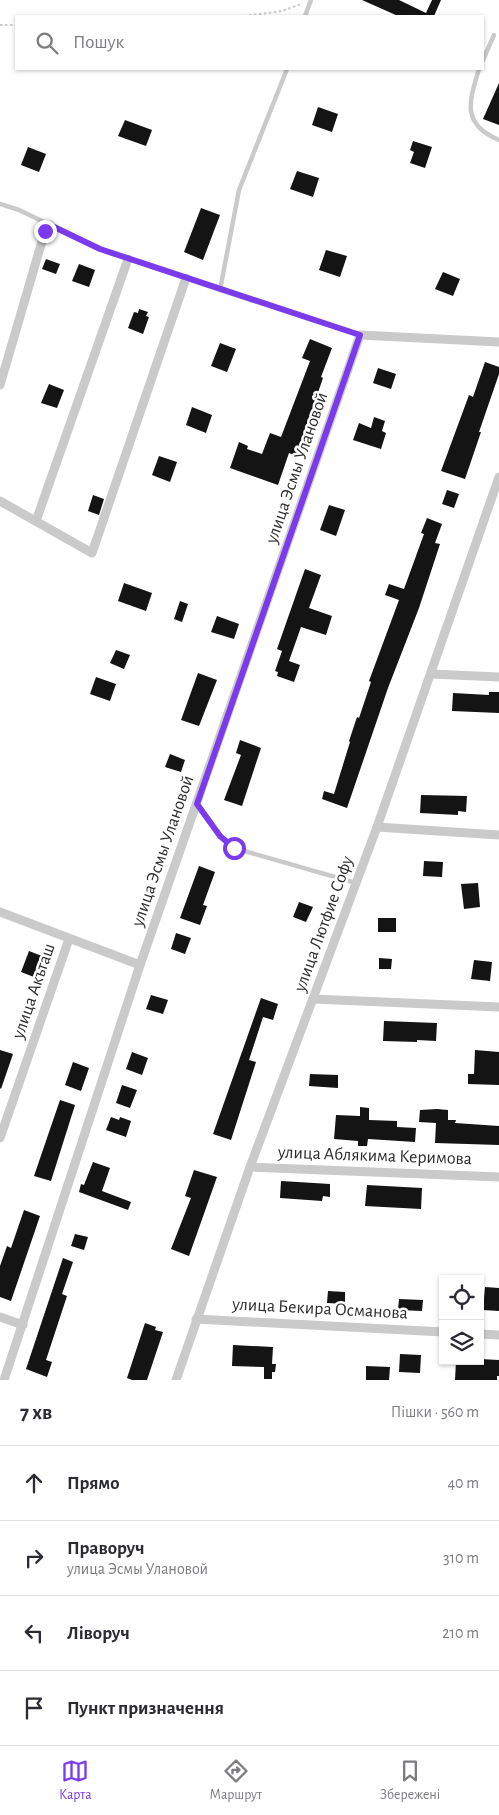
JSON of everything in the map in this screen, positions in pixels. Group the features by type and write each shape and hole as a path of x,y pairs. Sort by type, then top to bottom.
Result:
{"street":[{"path":"0,385 45,231 50,225"},
{"path":"36,521 128,259"},
{"path":"0,501 92,553 186,278"},
{"path":"360,335 499,342"},
{"name":"улица Эсмы Улановой","path":"4,1380 140,965 360,335"},
{"name":"улица Лютфие Софу","path":"176,1380 250,1167 377,827 499,477"},
{"path":"488,508 499,508"},
{"path":"431,674 499,678"},
{"path":"377,827 499,835"},
{"path":"0,912 140,965"},
{"name":"улица Акъташ","path":"0,1138 69,939"},
{"path":"313,999 499,1007"},
{"name":"улица Аблякима Керимова","path":"250,1167 499,1177"},
{"path":"0,1317 23,1325"},
{"name":"улица Бекира Османова","path":"196,1319 439,1332"},
{"path":"484,1334 499,1335"}],"lane":[{"path":"305,15 310,0"},
{"path":"484,58 494,35"},
{"path":"220,290 239,190 287,70"},
{"path":"479,70 472,92 470,111 476,126 486,134 499,140"},
{"path":"0,204 19,210 100,249 360,335"},
{"path":"197,804 220,836 234,848 356,883"}],"path":[{"path":"252,15 282,11 310,0"},
{"path":"0,25 15,25"}],"building":[{"path":"362,0 399,0 426,13 432,0 441,0 434,15 396,15"},
{"path":"499,83 499,125 483,119"},
{"path":"318,107 338,114 332,132 312,125"},
{"path":"125,120 152,130 146,146 118,136"},
{"path":"413,141 432,147 425,168 410,163 414,152 410,150"},
{"path":"28,147 46,154 39,172 21,165"},
{"path":"297,171 319,178 313,197 290,189"},
{"path":"201,208 220,215 203,260 184,252"},
{"path":"326,250 347,256 340,277 319,270"},
{"path":"46,259 60,264 56,274 42,269"},
{"path":"79,264 95,270 89,287 72,281"},
{"path":"443,272 460,279 453,296 435,289"},
{"path":"139,309 148,312 146,316 149,317 143,334 128,328 134,312 138,313"},
{"path":"310,339 332,348 296,456 289,453 278,485 230,468 239,442 248,446 247,449 262,454 270,433 281,437 310,361 302,358"},
{"path":"220,343 236,349 227,372 211,366"},
{"path":"485,362 499,367 499,374 465,479 441,471 469,395 473,397"},
{"path":"378,368 396,374 391,389 373,383"},
{"path":"49,384 64,390 57,408 41,403"},
{"path":"192,407 212,415 206,433 186,425"},
{"path":"374,417 385,421 382,431 386,433 381,449 353,440 359,423 371,428"},
{"path":"159,456 177,462 170,482 152,475"},
{"path":"447,490 459,494 454,508 442,504"},
{"path":"93,495 104,499 99,515 88,511"},
{"path":"329,505 345,510 336,536 320,530"},
{"path":"427,518 442,524 435,543 440,544 347,808 322,799 324,791 334,794 349,741 371,682 369,681 399,600 385,595 389,584 404,589 424,534 421,533"},
{"path":"305,569 321,575 309,608 332,616 326,635 301,627 289,661 300,665 294,682 277,676 278,672 275,671 282,651 277,649"},
{"path":"124,583 152,593 146,611 118,601"},
{"path":"180,601 188,604 182,622 174,619"},
{"path":"217,616 239,624 234,639 211,632"},
{"path":"116,650 130,655 124,669 110,663"},
{"path":"198,673 217,680 199,726 181,720"},
{"path":"96,677 116,684 110,701 90,694"},
{"path":"489,692 499,692 499,713 452,711 453,693 489,695"},
{"path":"240,740 261,748 242,806 224,800 241,755 236,753"},
{"path":"170,754 185,760 181,772 165,767"},
{"path":"421,795 467,796 466,812 458,811 458,815 420,813"},
{"path":"424,861 443,862 442,877 423,876"},
{"path":"199,866 215,872 203,905 207,906 200,925 180,918"},
{"path":"478,883 480,907 464,909 461,884"},
{"path":"299,902 313,907 306,922 293,917"},
{"path":"378,918 396,918 396,932 378,932"},
{"path":"176,933 191,938 185,954 171,949"},
{"path":"29,951 47,958 39,979 21,972"},
{"path":"379,958 392,959 391,969 379,969"},
{"path":"474,960 492,962 490,981 471,979"},
{"path":"151,995 168,1000 163,1014 146,1009"},
{"path":"261,998 278,1004 273,1020 263,1017 249,1060 256,1062 231,1140 213,1134"},
{"path":"384,1021 437,1023 436,1041 383,1041"},
{"path":"0,1050 13,1054 1,1089 0,1088"},
{"path":"475,1050 499,1052 499,1085 468,1084 468,1074 474,1074"},
{"path":"132,1052 148,1058 142,1075 126,1069"},
{"path":"73,1062 89,1068 81,1091 65,1085"},
{"path":"310,1074 338,1075 338,1088 309,1086"},
{"path":"122,1085 137,1090 130,1108 116,1103"},
{"path":"60,1100 75,1105 51,1181 34,1176"},
{"path":"360,1107 369,1108 369,1120 397,1121 397,1127 416,1128 415,1142 368,1139 367,1146 358,1146 358,1141 334,1139 336,1115 360,1116"},
{"path":"420,1110 448,1110 448,1120 456,1120 455,1123 499,1126 499,1145 435,1143 436,1123 419,1122"},
{"path":"111,1117 119,1120 120,1117 131,1121 126,1137 106,1130"},
{"path":"93,1162 110,1168 102,1191 131,1202 128,1210 79,1192 81,1184 84,1185"},
{"path":"194,1170 217,1177 189,1256 171,1249 191,1198 185,1196"},
{"path":"281,1181 330,1184 330,1197 323,1196 322,1201 280,1198"},
{"path":"367,1185 422,1188 421,1209 365,1206"},
{"path":"24,1210 40,1216 11,1301 0,1297 0,1266 7,1246 11,1248"},
{"path":"75,1234 88,1237 84,1250 71,1246"},
{"path":"63,1258 73,1262 62,1294 67,1296 46,1360 52,1362 47,1377 26,1369"},
{"path":"485,1287 499,1288 499,1311 484,1310"},
{"path":"328,1291 345,1292 345,1304 327,1303"},
{"path":"399,1299 423,1300 422,1311 398,1310"},
{"path":"145,1323 156,1327 155,1330 163,1332 147,1380 132,1380 127,1378"},
{"path":"233,1345 273,1347 272,1364 276,1364 275,1372 272,1372 272,1379 264,1379 264,1367 232,1366"},
{"path":"400,1354 421,1355 420,1373 399,1372"},
{"path":"484,1359 499,1360 499,1376 497,1376 497,1380 455,1380 456,1365 484,1365"},
{"path":"366,1366 390,1367 389,1380 366,1380"}],"route":[{"path":"45,231 50,225 100,249 360,335 197,804 220,836 234,848"}]}
